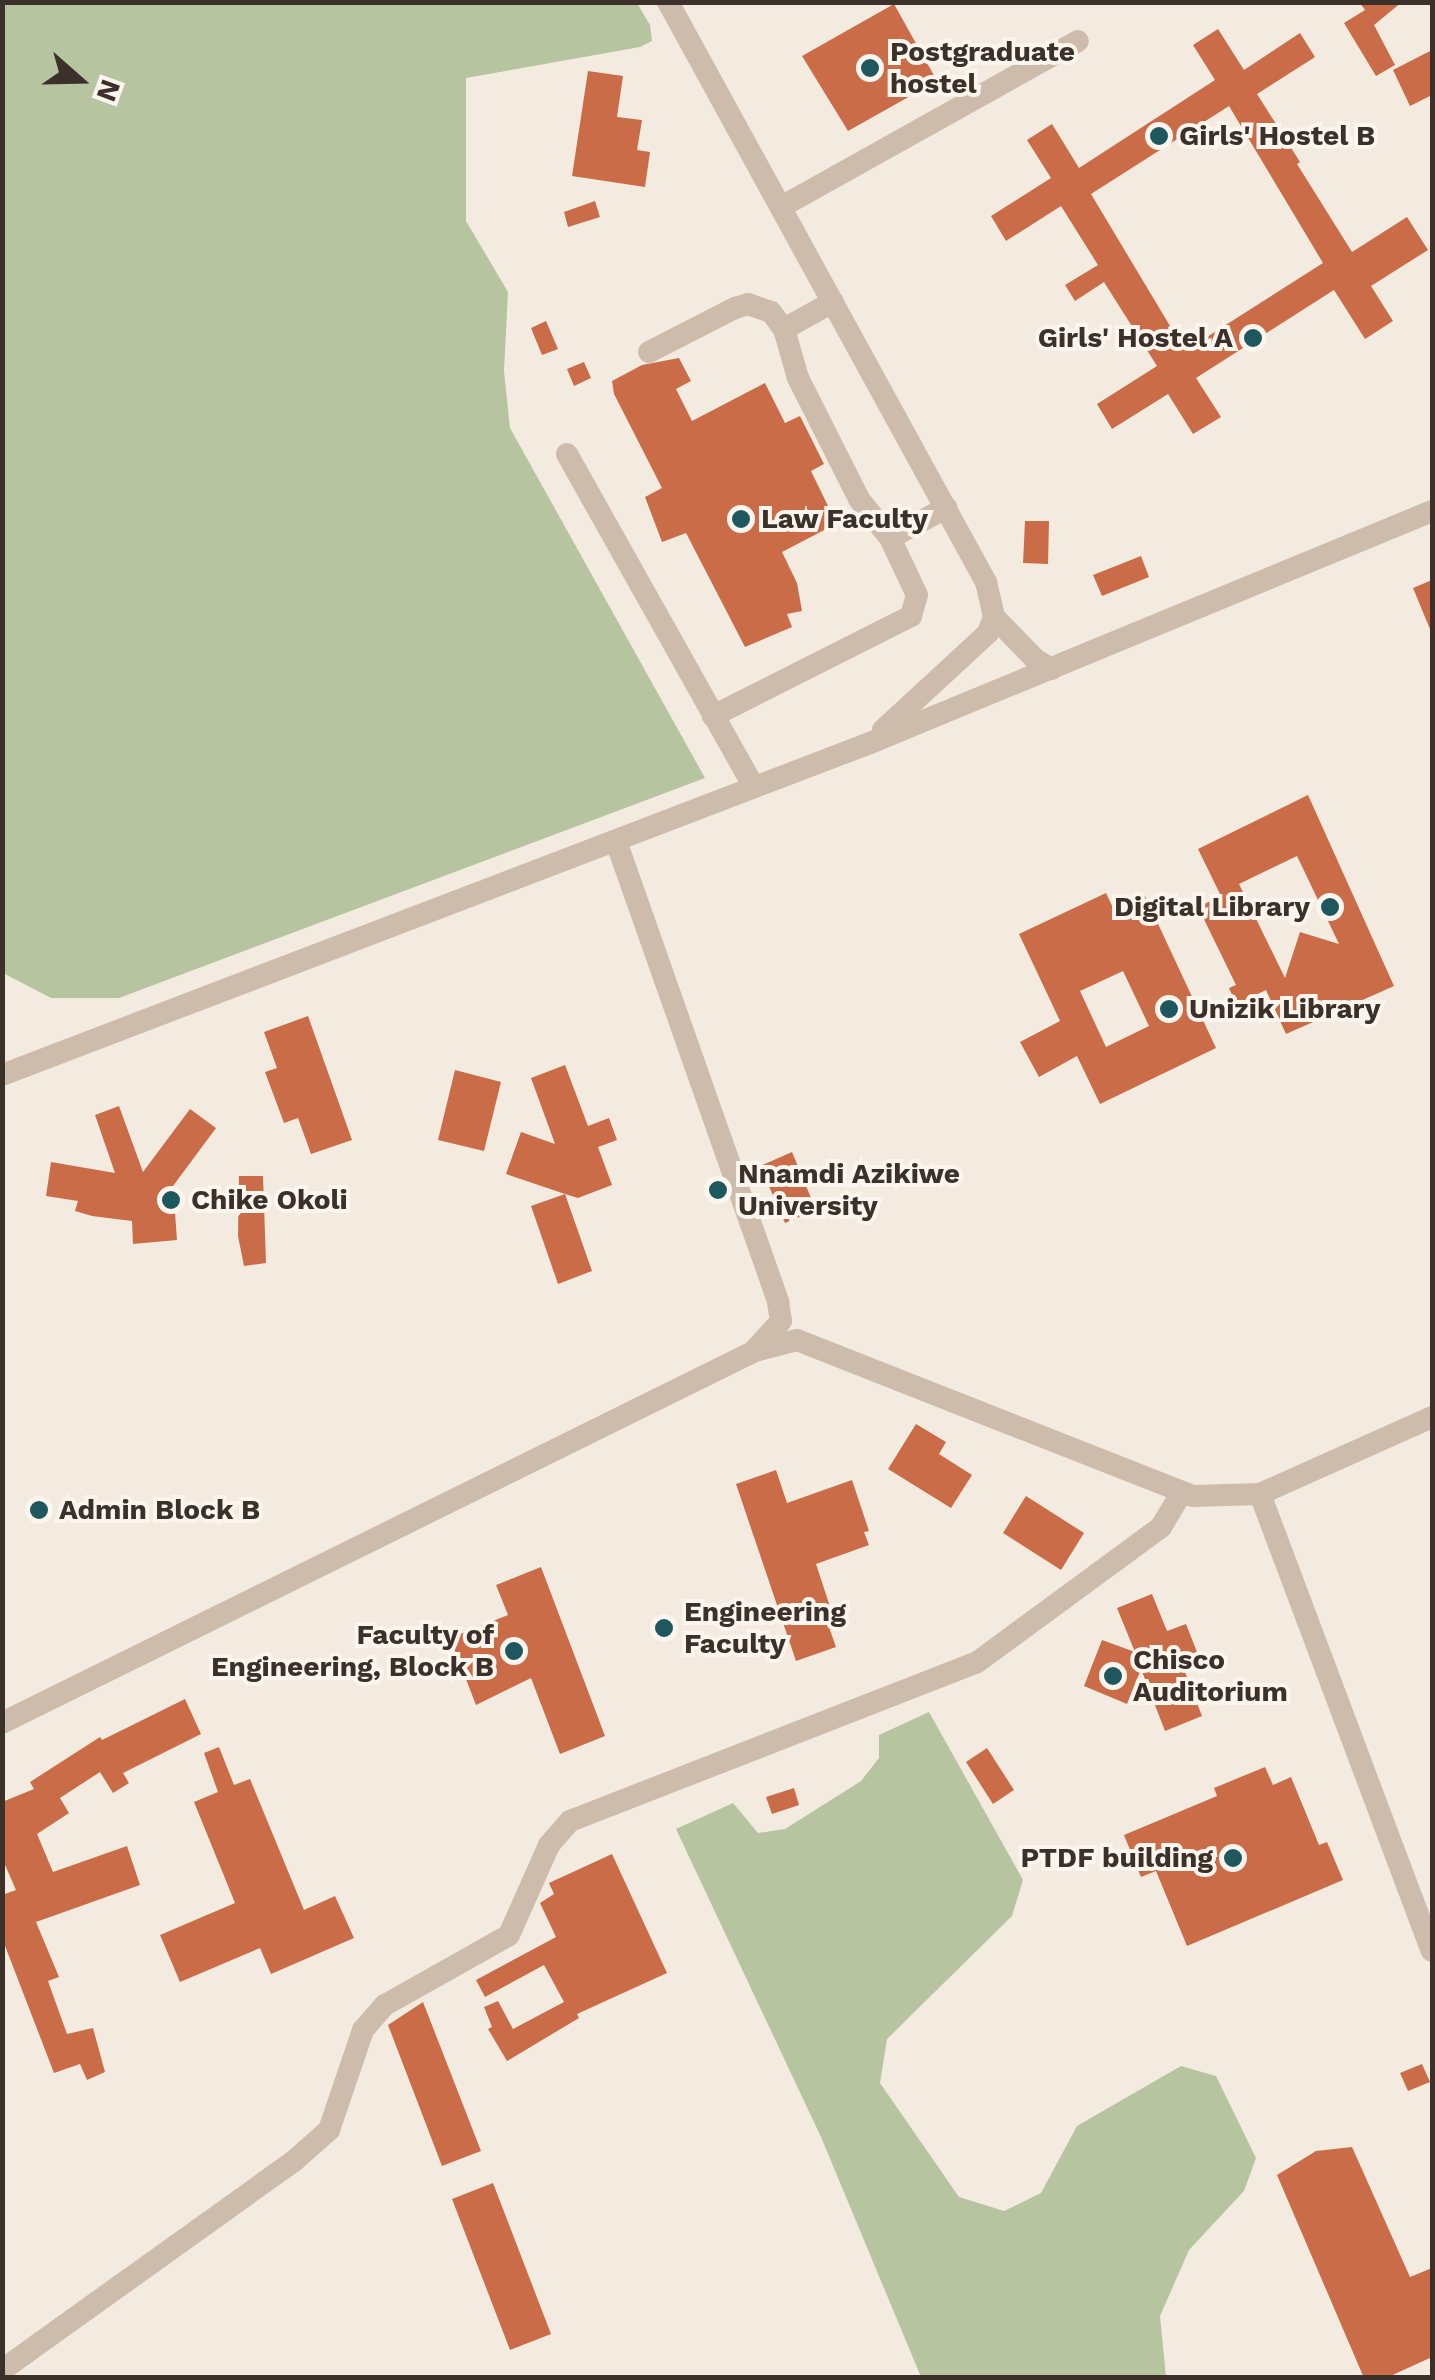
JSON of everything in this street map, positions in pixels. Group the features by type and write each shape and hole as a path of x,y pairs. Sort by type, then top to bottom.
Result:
{"street":[{"path":"668,2 986,582 994,617 1035,659 1051,669"},
{"path":"780,207 1078,41"},
{"path":"784,329 833,302"},
{"path":"649,352 748,304 771,312 784,329 798,378 860,499 890,538 916,595 911,616 714,716"},
{"path":"567,454 754,788"},
{"path":"890,538 946,508"},
{"path":"2,1075 870,743 1432,511"},
{"path":"870,743 988,633 994,617"},
{"path":"616,840 773,1285 781,1321 797,1340 1182,1492 1215,1497 1260,1494 1432,1418"},
{"path":"755,1350 781,1321"},
{"path":"2,1723 755,1350 797,1340"},
{"path":"2,2370 278,2172 329,2130 363,2030 385,2005 491,1949 508,1935 548,1846 570,1821 976,1664 1162,1527 1182,1492"},
{"path":"1260,1494 1432,1951"}],"green space":[{"path":"2,3 637,3 650,25 652,41 640,47 466,78 466,221 508,292 504,371 510,428 705,778 119,998 51,998 3,973"},
{"path":"929,1712 1023,1880 1012,1916 887,2039 880,2083 959,2197 1004,2211 1041,2193 1077,2126 1181,2066 1216,2076 1256,2158 1244,2191 1189,2250 1160,2316 1166,2377 921,2377 821,2137 676,1829 733,1803 758,1833 785,1829 861,1781 879,1758 879,1735"}],"building":[{"path":"1359,2 1402,2 1374,25 1395,65 1376,76 1344,23 1365,10"},
{"name":"Postgraduate hostel","path":"894,4 937,81 848,131 802,56"},
{"path":"1218,29 1244,70 1300,33 1315,57 1257,94 1300,162 1297,164 1352,252 1407,217 1428,250 1371,286 1393,321 1365,339 1334,290 1196,378 1221,417 1193,434 1168,394 1112,429 1097,404 1157,366 1104,282 1075,301 1065,285 1098,265 1061,206 1006,241 991,216 1051,178 1027,140 1052,124 1079,168 1215,80 1193,45","holes":["1229,106 1323,263 1185,351 1091,194"]},
{"path":"1432,50 1432,95 1410,106 1393,70"},
{"path":"588,71 623,76 617,117 642,120 637,150 650,152 645,187 572,176"},
{"path":"595,201 600,217 568,227 564,212"},
{"path":"546,321 558,349 542,355 531,328"},
{"path":"679,358 691,381 676,389 692,421 765,383 785,423 800,416 824,464 811,471 828,506 832,526 782,552 797,583 802,611 787,614 792,627 745,647 686,533 662,542 645,497 662,488 614,394 612,381 642,365"},
{"path":"584,362 591,378 574,386 567,369"},
{"path":"1025,521 1049,521 1048,564 1023,563"},
{"path":"1141,556 1149,577 1102,596 1093,575"},
{"path":"1432,580 1432,634 1413,588"},
{"path":"1308,795 1394,986 1286,1034 1266,990 1236,1004 1229,988 1236,985 1198,907 1221,896 1198,849","holes":["1297,856 1339,944 1300,932 1285,978 1239,884"]},
{"name":"Unizik Library","path":"1106,893 1114,910 1145,896 1216,1048 1100,1104 1077,1056 1039,1077 1020,1042 1060,1021 1019,934","holes":["1123,971 1149,1026 1106,1047 1080,991"]},
{"path":"308,1016 352,1140 311,1154 298,1118 284,1123 265,1072 277,1068 264,1032"},
{"path":"565,1065 588,1126 609,1118 617,1140 598,1147 612,1185 578,1198 506,1174 521,1132 555,1144 531,1078"},
{"path":"455,1070 501,1082 484,1151 438,1140"},
{"path":"119,1106 143,1172 190,1109 216,1128 173,1186 177,1240 133,1244 132,1221 92,1216 75,1211 78,1201 46,1196 51,1162 115,1173 95,1115"},
{"path":"792,1152 816,1210 785,1223 760,1166"},
{"path":"239,1176 263,1176 266,1263 244,1266 238,1236"},
{"path":"565,1194 592,1271 558,1284 531,1206"},
{"path":"916,1424 946,1442 939,1454 972,1475 951,1508 888,1469"},
{"path":"776,1470 787,1503 852,1480 869,1531 864,1532 869,1545 816,1564 837,1628 830,1630 836,1647 796,1661 736,1484"},
{"path":"1026,1496 1084,1533 1061,1570 1003,1533"},
{"name":"Faculty of Engineering, Block B","path":"541,1567 605,1736 560,1754 531,1678 476,1705 450,1638 508,1615 496,1585"},
{"path":"1152,1594 1167,1631 1186,1624 1197,1652 1180,1659 1202,1716 1165,1731 1141,1669 1127,1704 1084,1686 1102,1640 1135,1652 1117,1608"},
{"path":"185,1699 201,1734 123,1773 129,1783 113,1793 100,1772 60,1798 69,1813 37,1834 53,1872 127,1846 140,1885 36,1922 59,1977 48,1981 67,2034 93,2028 105,2072 87,2080 80,2064 54,2073 2,1938 2,1895 16,1890 2,1858 2,1802 34,1789 30,1782 100,1737 102,1740"},
{"path":"219,1747 234,1785 250,1779 304,1910 335,1896 354,1938 271,1974 260,1948 180,1982 160,1935 235,1903 194,1802 218,1792 204,1753"},
{"path":"987,1748 1014,1790 993,1804 966,1762"},
{"name":"PTDF building","path":"1265,1767 1273,1785 1291,1777 1319,1845 1327,1842 1343,1880 1187,1946 1156,1871 1141,1877 1124,1835 1217,1796 1214,1788"},
{"path":"794,1788 799,1805 772,1814 766,1797"},
{"path":"612,1854 667,1973 577,2014 579,2018 507,2061 488,2029 492,2027 484,2007 498,2001 513,2029 564,2002 544,1965 485,1997 476,1980 556,1937 540,1903 554,1894 549,1883"},
{"path":"423,2002 481,2151 442,2166 388,2025"},
{"path":"1422,2064 1430,2082 1408,2091 1400,2073"},
{"path":"1352,2147 1410,2277 1432,2268 1432,2357 1386,2378 1364,2378 1277,2175 1316,2151"},
{"path":"493,2183 551,2334 510,2350 452,2199"}],"place":[{"name":"Postgraduate hostel","path":"870,68"},
{"name":"Girls' Hostel B","path":"1159,136"},
{"name":"Girls' Hostel A","path":"1253,338"},
{"name":"Law Faculty","path":"741,519"},
{"name":"Digital Library","path":"1330,907"},
{"name":"Unizik Library","path":"1169,1009"},
{"name":"Nnamdi Azikiwe University","path":"718,1190"},
{"name":"Chike Okoli","path":"171,1200"},
{"name":"Admin Block B","path":"39,1510"},
{"name":"Engineering Faculty","path":"664,1628"},
{"name":"Faculty of Engineering, Block B","path":"514,1651"},
{"name":"Chisco Auditorium","path":"1113,1676"},
{"name":"PTDF building","path":"1233,1858"}]}
